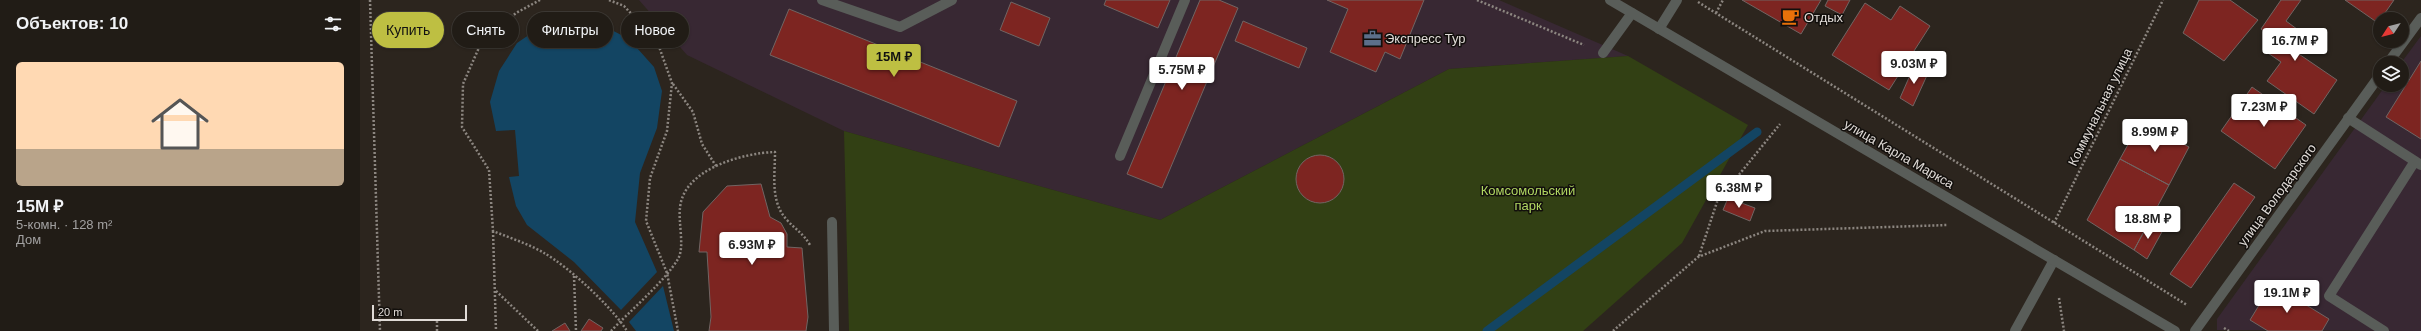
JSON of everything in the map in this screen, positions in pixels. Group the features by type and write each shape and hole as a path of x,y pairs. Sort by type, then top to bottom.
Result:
{"street":[{"path":"822,0 900,27 952,0"},
{"path":"1120,156 1185,0"},
{"name":"улица Карла Маркса","path":"1610,0 2175,331"},
{"path":"1659,29 1677,0"},
{"path":"1603,53 1632,12"},
{"path":"2393,56 2421,18"},
{"name":"улица Володарского","path":"2195,331 2373,84"},
{"path":"2348,118 2418,163 2329,296 2384,331"},
{"path":"832,222 834,331"},
{"path":"2015,331 2054,260"}],"path":[{"path":"370,0 380,331"},
{"path":"496,331 496,291 489,170 462,127 464,84 481,43 516,13 540,0"},
{"path":"609,0 624,6 657,41 672,83 693,112 702,144 716,166"},
{"path":"1477,0 1603,53"},
{"path":"1694,0 2229,331"},
{"path":"1716,13 1723,0"},
{"name":"Коммунальная улица","path":"2054,223 2163,0"},
{"path":"672,83 668,131 650,178 646,221 667,273 678,331"},
{"path":"1698,257 1717,202 1782,123 1775,119"},
{"path":"611,331 667,273 678,258 681,233 680,206 689,183 716,166 754,152 775,152 775,202 787,220 802,233 813,250"},
{"path":"1613,331 1698,257 1765,231 1953,224 1946,220"},
{"path":"493,231 544,253 574,275 621,321 627,331"},
{"path":"574,275 576,331"},
{"path":"2044,278 2058,286 2064,331"},
{"path":"496,291 538,331"},
{"path":"437,321 437,331"}],"shaded area":[{"path":"639,0 1499,0 1628,56 1449,69 1160,220 844,131 687,55 681,48 689,48 689,12 649,12"},
{"path":"2421,36 2421,331 2217,330 2217,319 2381,92 2409,92 2409,56 2406,56"}],"green space":[{"name":"Комсомольский парк","path":"1628,56 1748,125 1682,243 1583,331 849,331 844,131 1160,220 1449,69"}],"water":[{"path":"613,31 621,35 621,48 637,48 654,67 662,91 657,128 640,173 635,222 657,272 621,310 574,262 527,225 516,206 509,177 519,176 515,130 496,131 490,102 499,71 514,48 519,48 519,42 527,36 527,48 613,48"},
{"path":"663,286 674,331 636,331 629,322"}],"building":[{"path":"1106,0 1170,0 1158,28 1104,5"},
{"path":"1200,0 1219,0 1238,8 1162,188 1127,174"},
{"name":"Экспресс Тур","path":"1327,0 1424,0 1400,59 1385,52 1376,72 1330,52 1348,9"},
{"name":"Отдых","path":"1742,0 1821,0 1801,34"},
{"path":"1828,0 1850,0 1842,15 1825,6"},
{"path":"2199,0 2230,0 2258,20 2224,61 2183,33"},
{"path":"2281,0 2301,0 2286,21 2301,32 2290,48 2337,80 2314,114 2267,81 2281,62 2265,51 2274,38 2261,29"},
{"path":"2345,0 2394,0 2386,12 2373,12 2373,20"},
{"path":"1011,2 1050,18 1039,46 1000,30"},
{"path":"1865,3 1891,20 1900,6 1930,26 1889,90 1832,55"},
{"path":"789,9 1017,101 999,147 770,55"},
{"path":"1243,21 1307,48 1299,68 1235,41"},
{"path":"2421,61 2421,139 2386,117 2402,92 2409,92 2409,80"},
{"path":"1915,64 1929,71 1913,106 1900,98"},
{"path":"2252,87 2306,125 2275,169 2221,131"},
{"path":"2141,121 2189,147 2169,185 2120,159"},
{"path":"1315,155 1325,155 1337,162 1344,174 1344,184 1337,196 1325,203 1315,203 1307,199 1300,192 1296,184 1296,174 1300,166 1307,159"},
{"path":"2120,159 2169,185 2134,250 2087,220"},
{"path":"2234,183 2255,197 2191,288 2170,274"},
{"path":"761,184 770,217 781,223 787,234 787,247 802,248 808,317 806,331 709,331 711,317 707,252 699,252 703,212 727,186"},
{"path":"1728,198 1755,208 1750,221 1723,210"},
{"path":"2149,222 2163,230 2147,259 2134,250"},
{"path":"2272,284 2329,319 2322,331 2268,331 2250,320"},
{"path":"589,319 603,328 601,331 581,331"},
{"path":"565,323 570,331 552,331"}],"waterway":[{"path":"1487,331 1757,132"}],"place":[{"name":"Отдых","path":"1791,17"},
{"name":"Экспресс Тур","path":"1372,38"}]}
